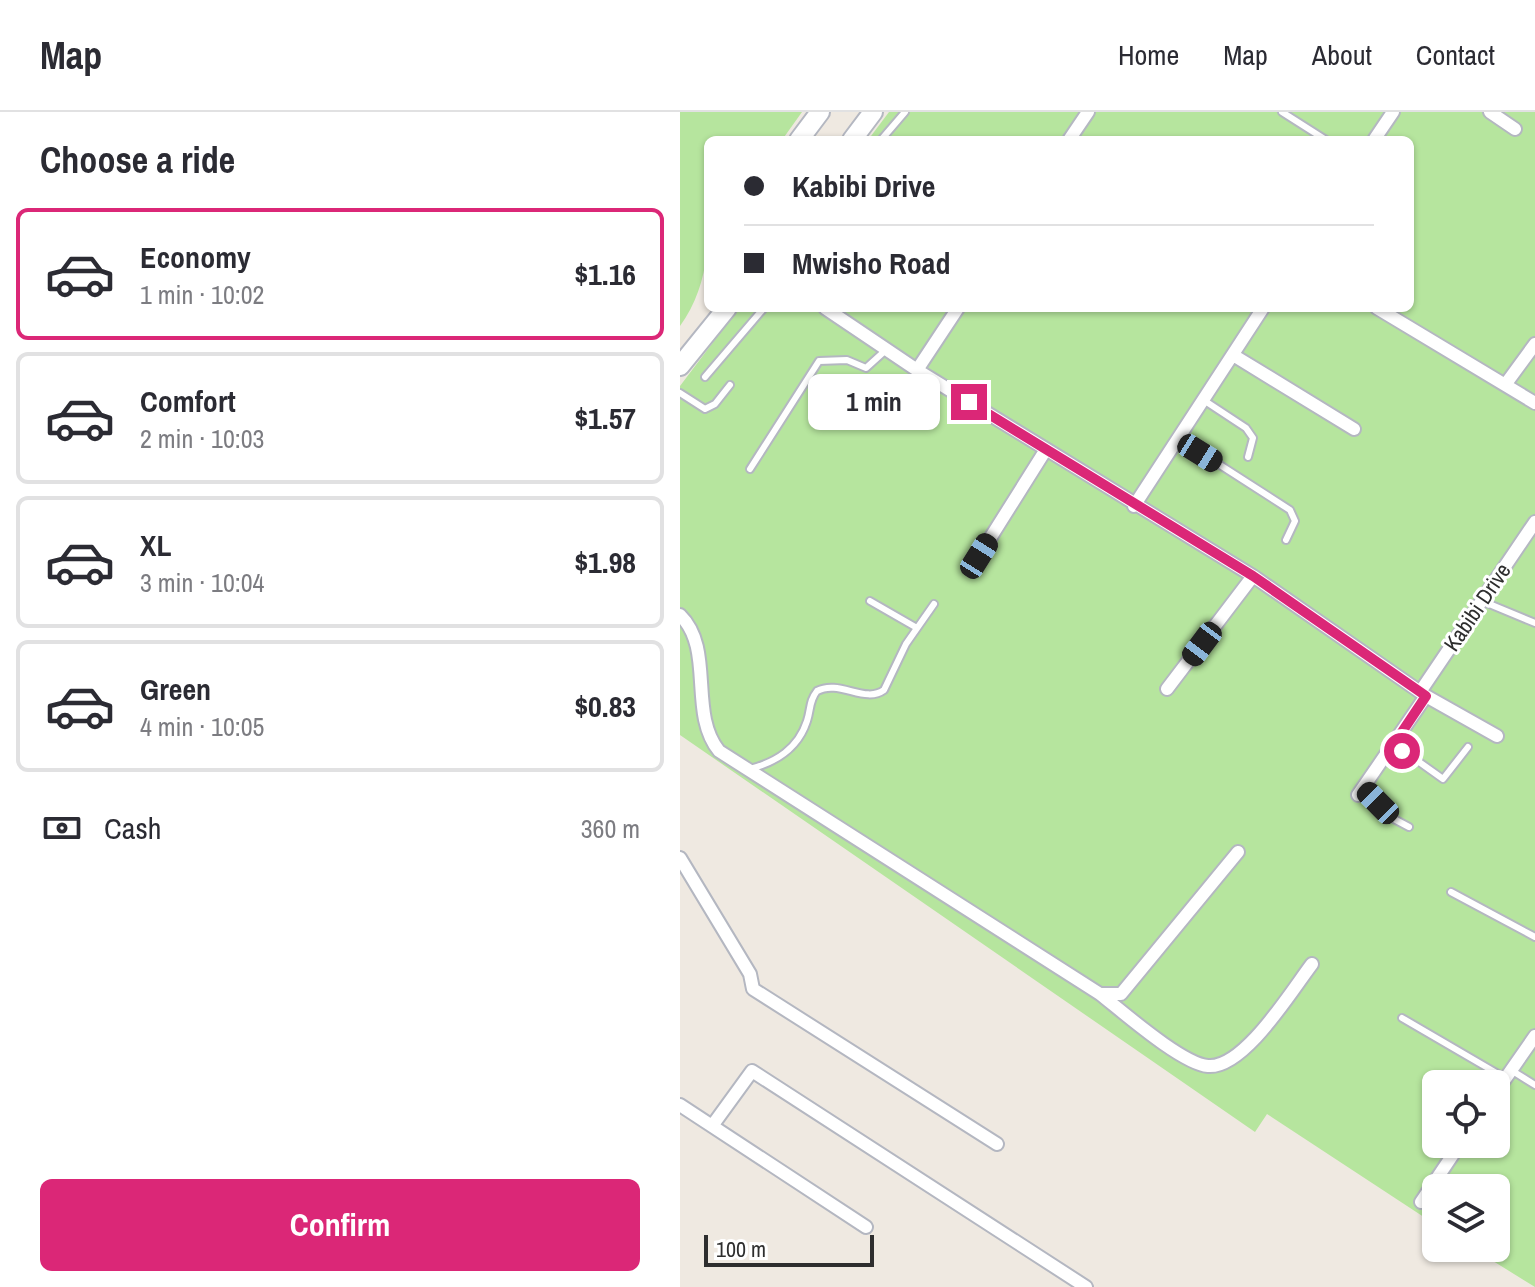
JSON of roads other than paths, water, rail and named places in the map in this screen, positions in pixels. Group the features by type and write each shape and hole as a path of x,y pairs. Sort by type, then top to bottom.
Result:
{"main road":[{"path":"802,136 820,112"},
{"path":"855,136 873,112"},
{"path":"700,341 711,312"},
{"path":"680,366 724,312"}],"street":[{"path":"1072,136 1088,112"},
{"path":"1377,136 1393,112"},
{"path":"1490,112 1515,129"},
{"path":"831,312 1045,451 1253,576 1423,694 1497,736"},
{"path":"917,370 955,312"},
{"path":"1134,506 1260,312"},
{"path":"1384,312 1535,403"},
{"path":"1505,385 1535,344"},
{"path":"1233,355 1354,429"},
{"path":"979,556 1045,451"},
{"name":"Kabibi Drive","path":"1361,791 1535,522"},
{"path":"1167,689 1253,576"},
{"path":"680,615 694,637 709,738 719,751 1100,994 1160,1040 1199,1064 1211,1067 1234,1058 1248,1046 1312,964"},
{"path":"1100,994 1121,994 1238,852"},
{"path":"680,858 750,974 753,989 997,1144"},
{"path":"1510,1071 1535,1036"},
{"path":"712,1126 752,1071 1086,1287"},
{"path":"680,1105 866,1227"},
{"path":"1421,1202 1451,1158"}],"lane":[{"path":"884,136 905,112"},
{"path":"1282,112 1320,136"},
{"path":"705,377 761,312"},
{"path":"750,469 819,361 847,360 866,368 887,349"},
{"path":"680,393 705,409 715,404 730,385"},
{"path":"1202,399 1246,428 1253,438 1248,457"},
{"path":"1178,438 1290,510 1295,521 1286,540"},
{"path":"870,601 917,628"},
{"path":"1482,601 1535,623"},
{"path":"746,770 773,763 785,755 807,723 810,700 824,687 880,694 934,604"},
{"path":"1394,744 1443,779 1468,747"},
{"path":"1361,791 1394,819 1409,827"},
{"path":"1451,892 1535,937"},
{"path":"1402,1018 1500,1070"},
{"path":"1510,1075 1535,1085"}]}
